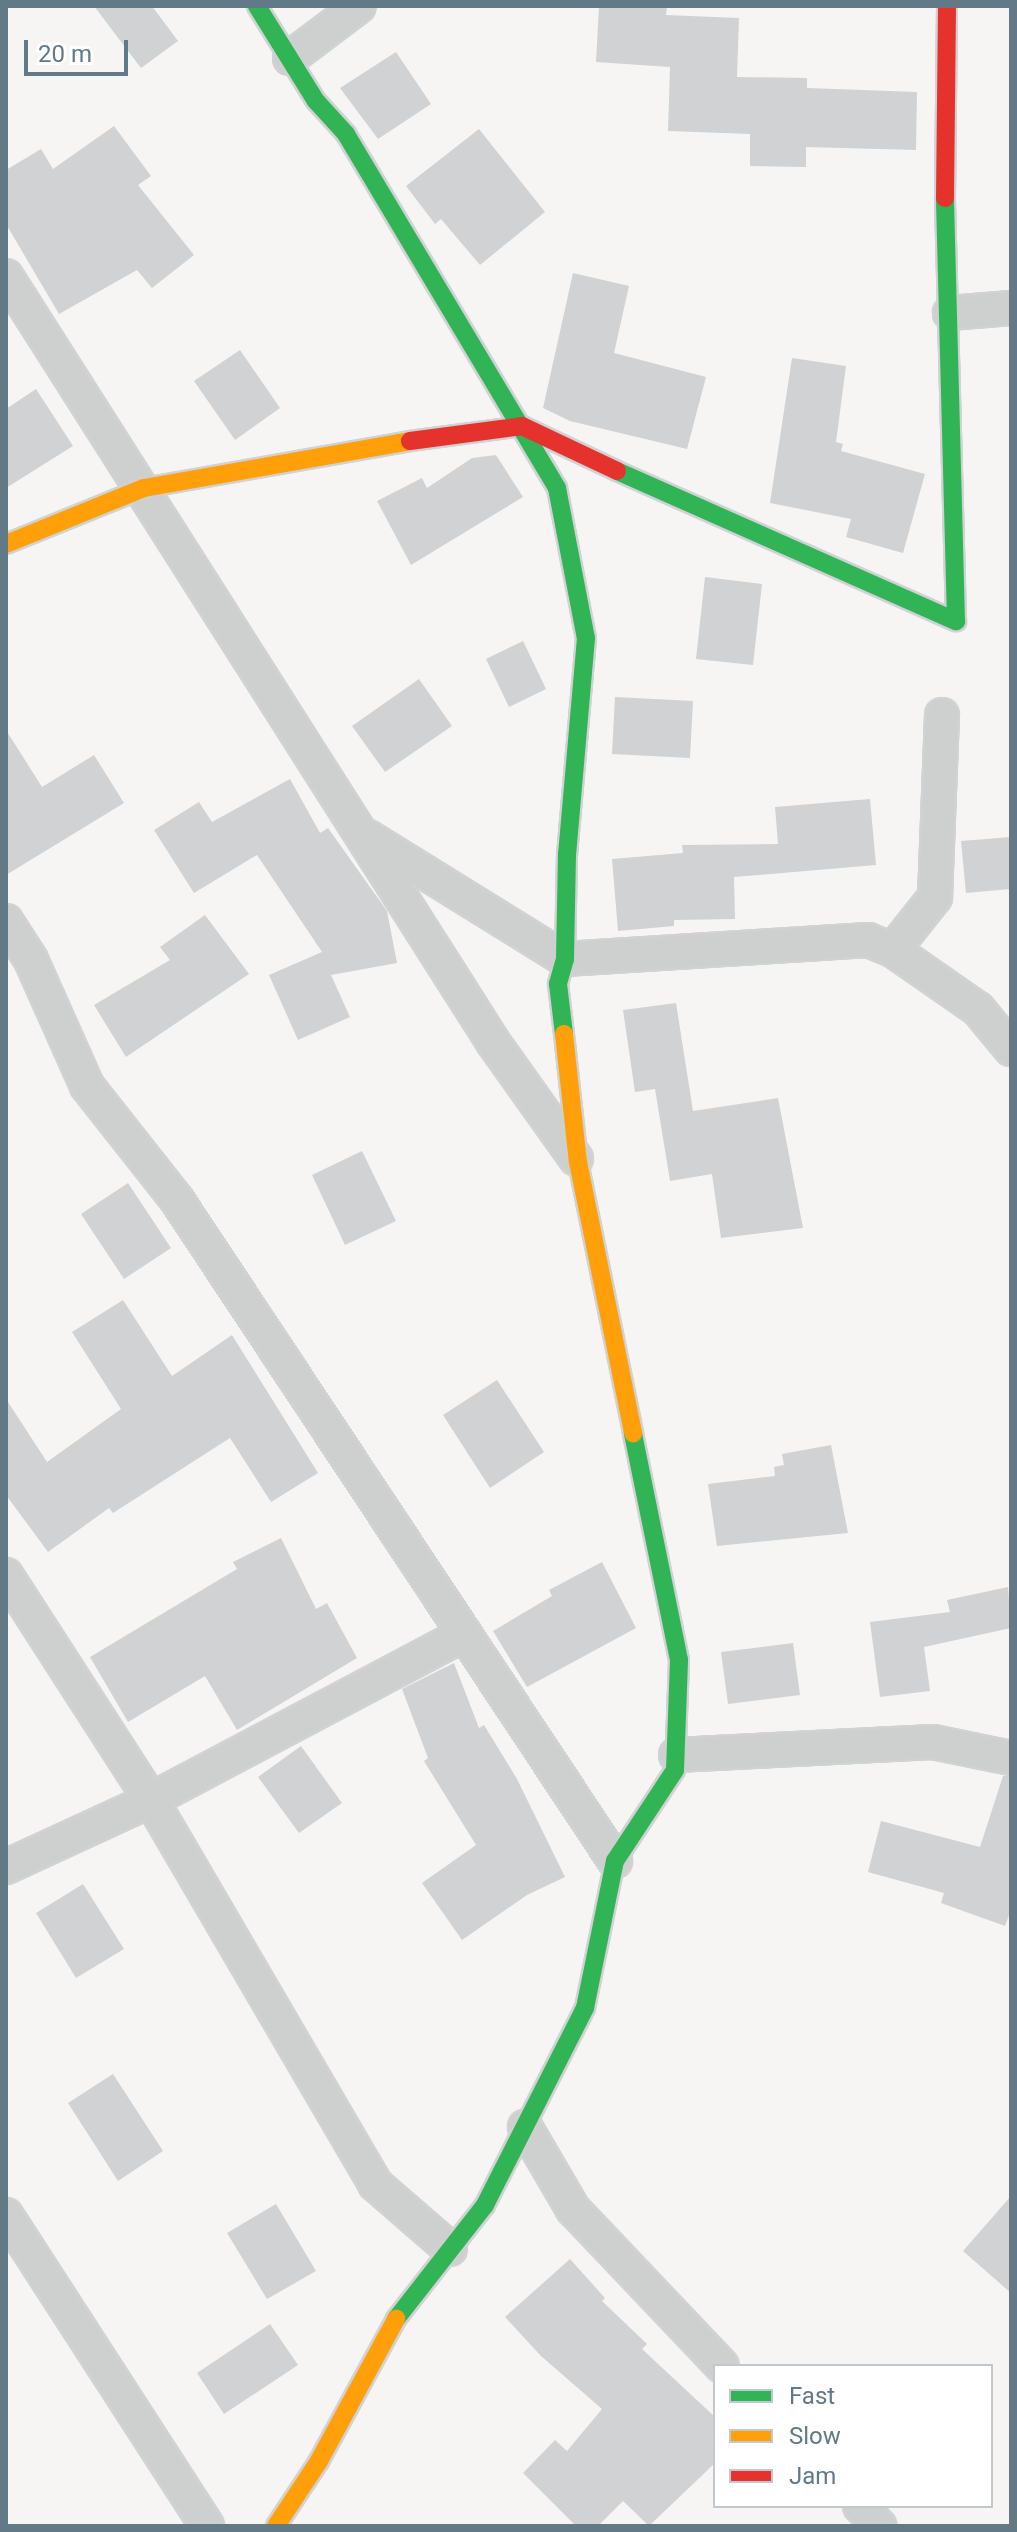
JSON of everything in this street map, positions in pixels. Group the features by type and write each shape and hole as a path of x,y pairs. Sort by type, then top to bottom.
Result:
{"street":[{"path":"257,6 316,101 346,134 557,488 586,638 567,854 565,959 558,984 578,1162 679,1660 675,1770 615,1861 585,2008 485,2205 401,2310 319,2461 276,2526"},
{"path":"290,58 359,6"},
{"path":"6,544 144,488 378,445 522,426 956,621 943,130 947,6"},
{"path":"6,276 144,488 493,1042 578,1162"},
{"path":"950,313 1011,308"},
{"path":"893,950 935,897 942,715"},
{"path":"361,833 565,959 868,940 893,950 978,1009 1011,1049"},
{"path":"6,921 31,960 87,1086 177,1200 615,1861"},
{"path":"6,1575 151,1800 375,2184 450,2249"},
{"path":"6,1867 151,1800 465,1634"},
{"path":"676,1755 933,1742 1011,1758"},
{"path":"525,2127 573,2209 720,2364"},
{"path":"6,2215 207,2526"},
{"path":"862,2508 879,2526"}],"building":[{"path":"94,6 152,6 178,41 141,68"},
{"path":"599,6 667,6 666,15 739,18 737,77 807,78 807,88 917,92 916,150 806,147 806,167 750,166 750,134 668,131 670,67 596,62"},
{"path":"396,52 431,104 378,139 340,88"},
{"path":"114,126 151,176 138,185 194,255 152,288 137,270 59,314 6,224 6,170 41,149 53,169"},
{"path":"479,129 545,212 480,265 441,219 435,224 406,186"},
{"path":"573,273 629,286 614,353 706,377 687,449 570,421 543,408"},
{"path":"240,350 280,408 235,440 194,381"},
{"path":"792,358 846,366 836,442 843,444 841,451 925,474 903,553 846,537 851,519 770,503"},
{"path":"36,389 73,446 6,488 6,409"},
{"path":"496,455 523,497 411,565 377,501 422,478 427,488 472,458"},
{"path":"705,577 762,584 753,665 696,659"},
{"path":"523,641 546,689 509,707 486,659"},
{"path":"419,679 452,726 385,772 352,726"},
{"path":"615,697 693,701 690,758 612,754"},
{"path":"6,730 42,787 94,755 124,803 6,875"},
{"path":"290,779 320,833 328,828 387,911 397,963 331,975 350,1017 298,1040 269,975 322,952 257,855 194,893 154,830 199,802 212,822"},
{"path":"870,799 876,865 734,877 735,919 674,920 674,926 618,931 612,859 683,853 682,845 778,844 775,807"},
{"path":"1011,837 1011,889 966,893 961,841"},
{"path":"205,915 249,974 126,1057 94,1005 170,960 160,947"},
{"path":"676,1003 693,1111 778,1098 803,1228 721,1238 712,1174 670,1181 655,1089 635,1092 623,1010"},
{"path":"362,1151 396,1221 345,1245 312,1175"},
{"path":"128,1183 171,1248 124,1279 81,1214"},
{"path":"123,1300 172,1376 232,1335 318,1473 271,1502 230,1438 113,1513 109,1508 48,1552 6,1495 6,1399 47,1462 121,1409 72,1332"},
{"path":"497,1380 544,1452 490,1488 443,1415"},
{"path":"831,1445 848,1533 717,1546 708,1484 775,1476 774,1467 784,1465 782,1454"},
{"path":"281,1538 316,1609 327,1603 357,1658 237,1730 205,1676 128,1722 90,1657 237,1569 233,1562"},
{"path":"602,1562 636,1628 527,1687 493,1631 552,1596 549,1590"},
{"path":"1008,1587 1011,1628 924,1647 930,1691 880,1697 870,1622 950,1612 947,1600"},
{"path":"793,1643 800,1695 728,1704 721,1652"},
{"path":"454,1663 479,1728 484,1725 517,1779 565,1877 527,1895 462,1940 422,1883 476,1845 424,1761 428,1758 402,1689"},
{"path":"301,1746 342,1803 299,1833 258,1777"},
{"path":"1003,1776 1011,1776 1011,1910 1005,1926 941,1903 944,1893 868,1872 881,1821 980,1847"},
{"path":"83,1884 124,1949 76,1978 36,1913"},
{"path":"113,2074 163,2151 118,2181 68,2103"},
{"path":"1011,2196 1011,2293 963,2251"},
{"path":"276,2204 316,2271 267,2299 227,2233"},
{"path":"570,2259 605,2298 602,2301 647,2344 642,2349 713,2415 713,2465 649,2526 623,2501 598,2526 576,2526 523,2473 555,2440 567,2451 602,2409 541,2356 505,2317"},
{"path":"270,2324 298,2365 224,2414 197,2373"}],"traffic: fast":[{"path":"257,6 316,101 346,134 557,488 586,638 567,854 565,959 558,984 564,1034"},
{"path":"617,471 956,621 945,198"},
{"path":"396,2319 485,2205 585,2008 615,1861 675,1770 679,1660 633,1433"}],"traffic: slow":[{"path":"6,544 144,488 410,441"},
{"path":"564,1034 578,1162 633,1433"},
{"path":"276,2526 319,2461 396,2319"}],"traffic: jam":[{"path":"945,198 947,6"},
{"path":"410,441 522,426 617,471"}]}
